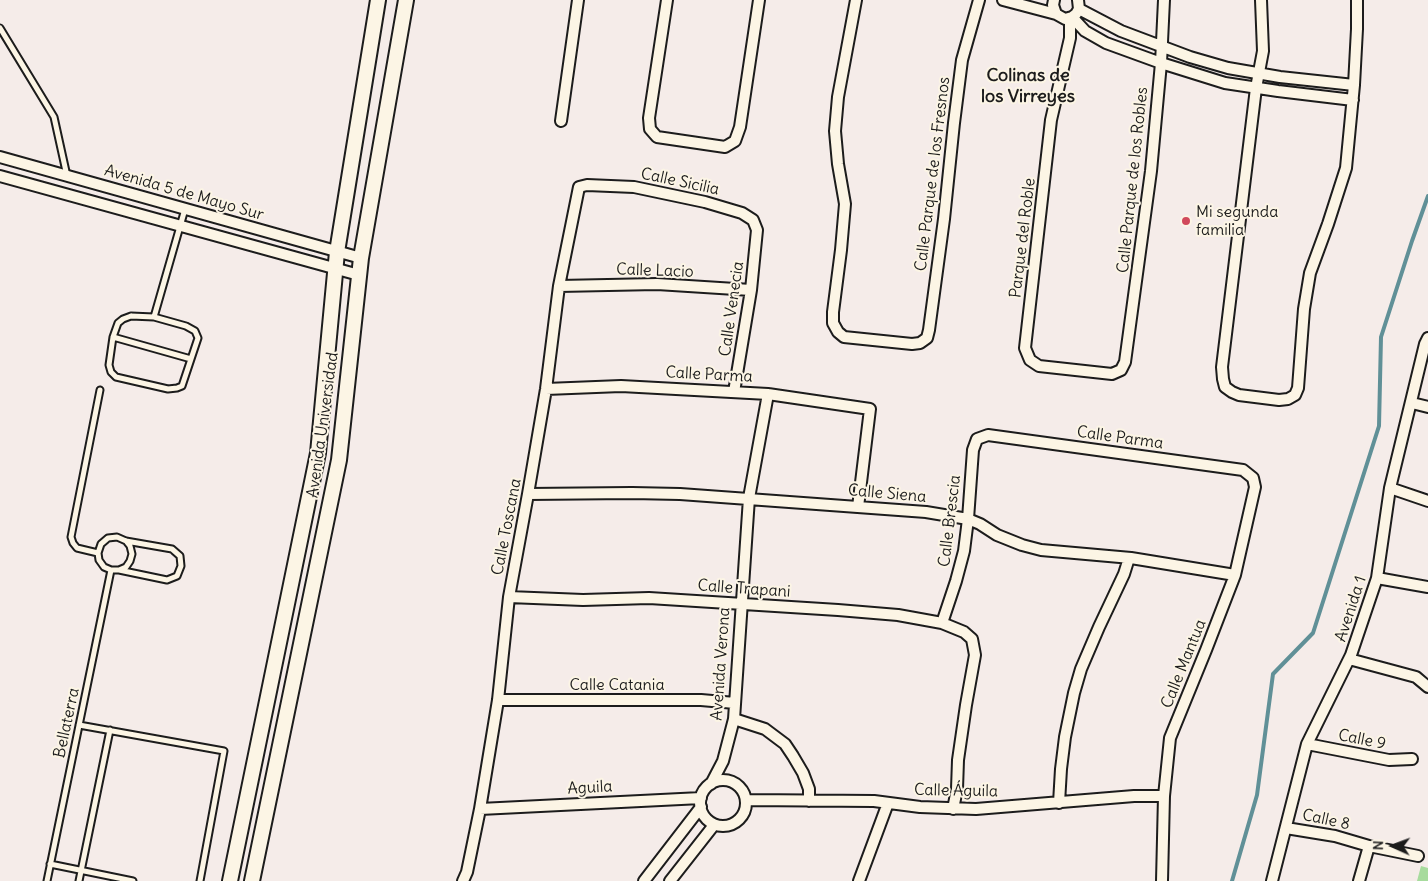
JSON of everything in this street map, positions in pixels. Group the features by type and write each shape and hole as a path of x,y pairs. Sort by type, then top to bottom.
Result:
{"main road":[{"name":"Avenida Universidad","path":"230,881 318,454 337,252 378,0"},
{"name":"Avenida Universidad","path":"252,881 340,460 361,258 406,0"}],"street":[{"path":"561,121 578,0"},
{"path":"667,0 649,118 650,129 657,137 725,147 735,141 740,128 759,0"},
{"name":"Calle Parque de los Fresnos","path":"856,0 838,97 835,131 838,164 845,204 833,324 844,337 912,344 926,338 929,330 962,60 978,0"},
{"path":"1003,0 1056,14 1060,17 1075,11 1190,57 1228,68 1280,77 1354,85"},
{"path":"1053,0 1056,14"},
{"name":"Calle Parque de los Robles","path":"1124,362 1151,171 1164,0"},
{"path":"1262,0 1263,51 1256,88 1222,367 1225,387 1232,392 1239,395 1279,400 1288,399 1295,395 1298,388 1304,309 1310,274 1346,168 1358,29 1357,0"},
{"path":"1075,11 1085,31 1106,43 1160,63 1225,83 1353,100"},
{"name":"Parque del Roble","path":"1075,11 1051,120 1025,348 1030,360 1039,366 1112,374 1121,370 1124,362"},
{"name":"Avenida 5 de Mayo Sur","path":"0,157 361,258"},
{"name":"Avenida 5 de Mayo Sur","path":"0,176 359,275"},
{"name":"Calle Sicilia","path":"587,185 634,187 705,202 742,213 753,220 757,230"},
{"name":"Calle Toscana","path":"463,881 467,872 480,808 498,700 509,597 546,389 559,286 577,191 579,187 587,185"},
{"name":"Calle Venecia","path":"734,392 751,290 757,230"},
{"name":"Calle Lacio","path":"559,286 657,284 751,290"},
{"name":"Avenida 1","path":"1272,881 1307,744 1349,659 1377,578 1390,488 1428,338"},
{"name":"Calle Parma","path":"546,389 621,386 768,394 870,409 858,506"},
{"name":"Avenida Verona","path":"711,784 723,760 734,719 749,498 768,394"},
{"path":"1412,402 1428,407"},
{"name":"Calle Parma","path":"973,450 977,439 988,435 1243,470"},
{"name":"Calle Brescia","path":"942,623 964,551 973,450"},
{"name":"Calle Mantua","path":"1162,879 1164,796 1170,738 1235,574 1255,487 1253,478 1243,470"},
{"path":"1390,488 1428,501"},
{"name":"Calle Siena","path":"528,494 680,494 926,512 968,519 997,535 1041,550 1129,558 1235,574"},
{"path":"1059,803 1065,737 1076,685 1092,642 1122,579 1129,558"},
{"path":"1377,578 1428,588"},
{"name":"Calle Trapani","path":"509,597 583,600 649,598 898,615 942,623 964,632 972,639 976,655 966,705 953,809"},
{"path":"1349,659 1416,677 1428,687"},
{"name":"Calle Catania","path":"498,700 701,700 735,703"},
{"path":"734,719 765,729 784,744 794,756 803,773 809,789 809,802"},
{"name":"Calle 9","path":"1307,744 1389,760 1412,759"},
{"path":"723,760 726,780"},
{"path":"644,881 701,802 706,788 711,784 726,780 733,782 744,793 746,800 744,814 740,820 728,826 714,824 708,820 703,814 701,802"},
{"name":"Calle Águila","path":"746,800 809,802 874,801 953,809 976,809 1134,796 1164,796"},
{"name":"Aguila","path":"480,808 701,802"},
{"path":"859,881 888,803"},
{"path":"670,881 714,824"},
{"name":"Calle 8","path":"1286,828 1335,836 1369,846 1418,856"},
{"path":"1358,881 1369,846"}],"lane":[{"path":"0,28 54,117 67,176"},
{"path":"154,316 185,208"},
{"path":"154,316 186,326 195,332 198,338 182,386 168,389 116,377 111,372 108,364 113,337 118,323 123,318 154,316"},
{"path":"113,337 191,359"},
{"path":"98,552 77,548 71,537 100,390"},
{"path":"117,537 126,540 172,549 180,556 182,566 177,576 167,580 111,570 104,567 99,560 98,552 101,544 108,538 117,537"},
{"path":"119,570 126,567 132,554 126,540"},
{"name":"Bellaterra","path":"47,881 111,570"},
{"path":"79,725 224,751 200,881"},
{"path":"78,881 110,730"},
{"path":"50,864 133,881"}],"green space":[{"path":"1421,866 1428,868 1428,881 1417,881"}],"waterway":[{"path":"1232,881 1257,795 1273,674 1313,633 1379,426 1381,337 1428,196"}],"place":[{"name":"Mi segunda familia","path":"1186,221"}],"district":[{"name":"Colinas de los Virreyes","path":"1028,86"}]}
